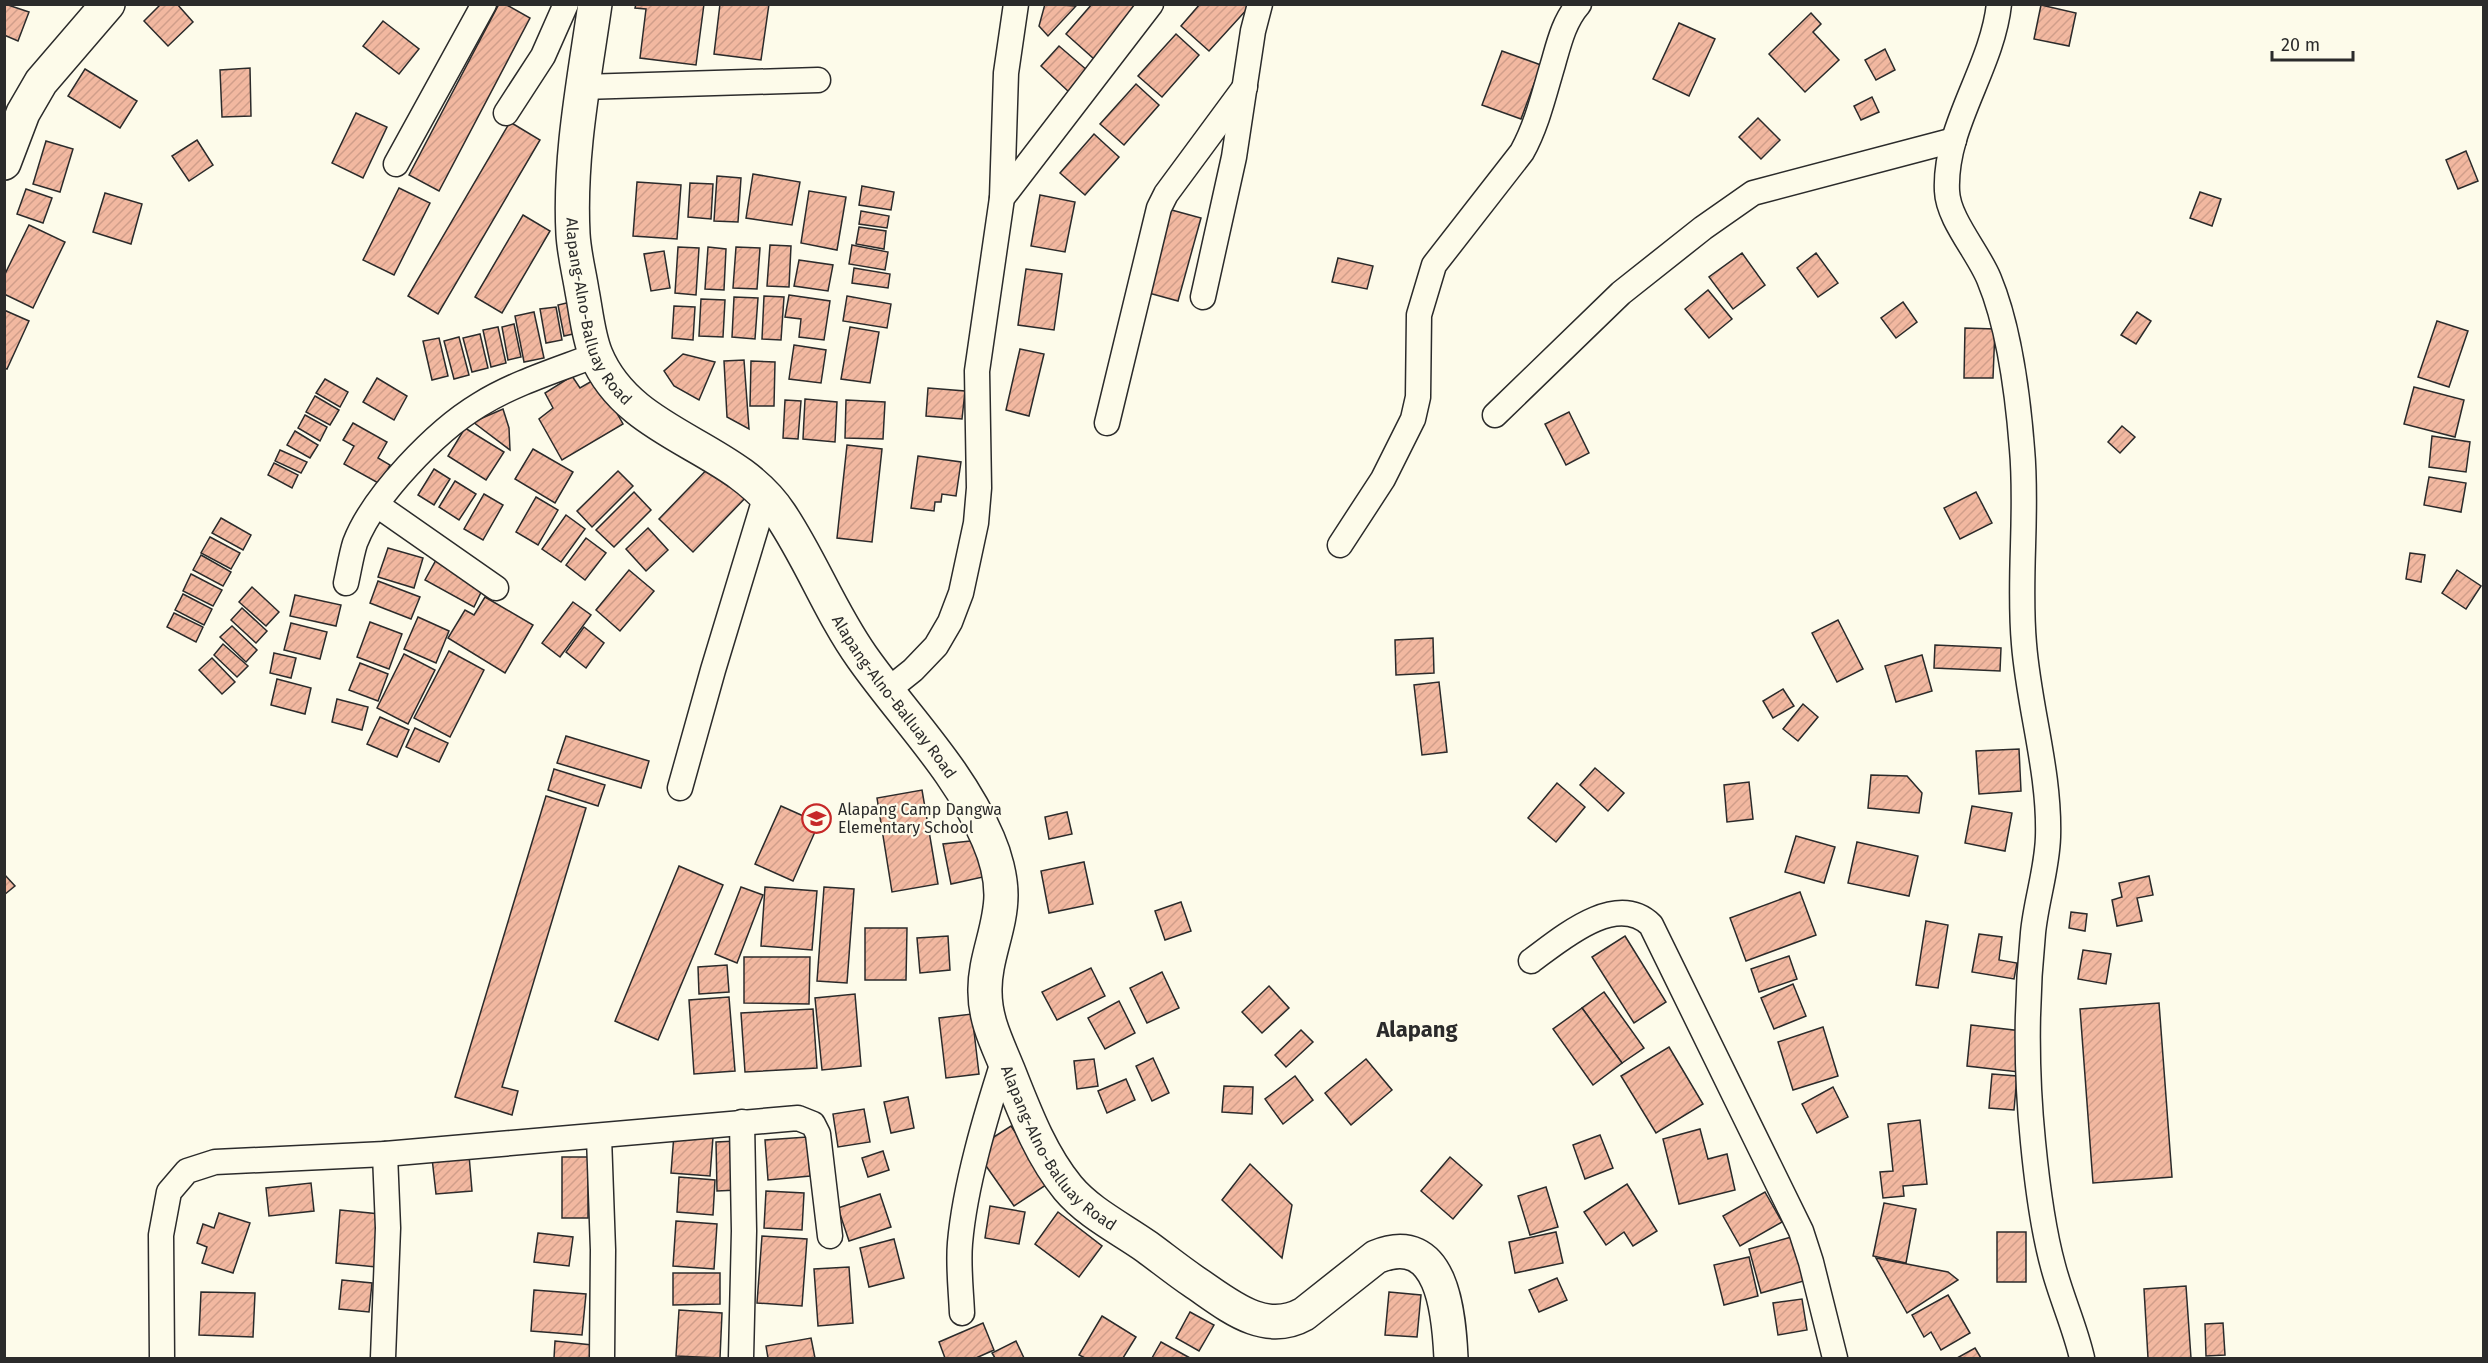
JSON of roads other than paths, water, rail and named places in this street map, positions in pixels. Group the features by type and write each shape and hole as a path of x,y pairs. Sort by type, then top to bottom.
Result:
{"main road":[{"path":"4,163 22,113 41,82 108,4"},
{"name":"Alapang-Alno-Balluay Road","path":"595,4 575,152 573,238 596,355 613,382 631,403 651,420 731,465 766,495 787,525 834,615 862,658 942,759 971,803 990,843 998,871 1001,895 985,991 986,1012 991,1031 1048,1159 1068,1188 1091,1210 1235,1309 1266,1322 1293,1320 1376,1257 1388,1252 1413,1254 1427,1262 1435,1274 1444,1299 1451,1359"}],"street":[{"path":"396,164 484,4"},
{"path":"506,113 543,56 566,4"},
{"path":"888,690 914,670 936,646 950,622 961,592 976,523 979,488 977,372 1002,198 1006,73 1016,4"},
{"path":"1002,198 1151,4"},
{"path":"1203,297 1234,157 1260,4"},
{"path":"1340,546 1383,479 1413,420 1418,397 1419,315 1434,265 1522,152 1532,134 1562,34 1568,18 1579,4"},
{"path":"1999,4 1987,54 1949,158 1947,195 1953,212 1989,280 1996,300 2013,371 2018,406 2023,453 2021,589 2024,648 2045,779 2048,814 2046,851 2034,927 2028,986 2029,1098 2038,1182 2052,1264 2082,1359"},
{"path":"582,87 818,80"},
{"path":"1107,423 1159,208 1166,194 1245,87"},
{"path":"1495,415 1621,293 1703,228 1753,193 1900,153 1954,141"},
{"path":"346,583 355,544 377,505 411,463 452,425 479,405 596,355"},
{"path":"680,788 766,495"},
{"path":"377,505 496,588"},
{"path":"1531,961 1564,937 1608,915 1633,912 1642,916 1651,925 1801,1231 1811,1262 1834,1359"},
{"path":"962,1313 959,1263 962,1226 981,1138 1004,1059"},
{"path":"162,1359 161,1235 169,1192 187,1171 215,1162 385,1154 798,1118 813,1125 818,1134 830,1236"},
{"path":"741,1122 744,1231 741,1359"},
{"path":"599,1137 602,1359"},
{"path":"383,1359 388,1228 385,1154"}],"place":[{"name":"Alapang Camp Dangwa Elementary School","path":"817,818"}],"district":[{"name":"Alapang","path":"1417,1029"}]}
